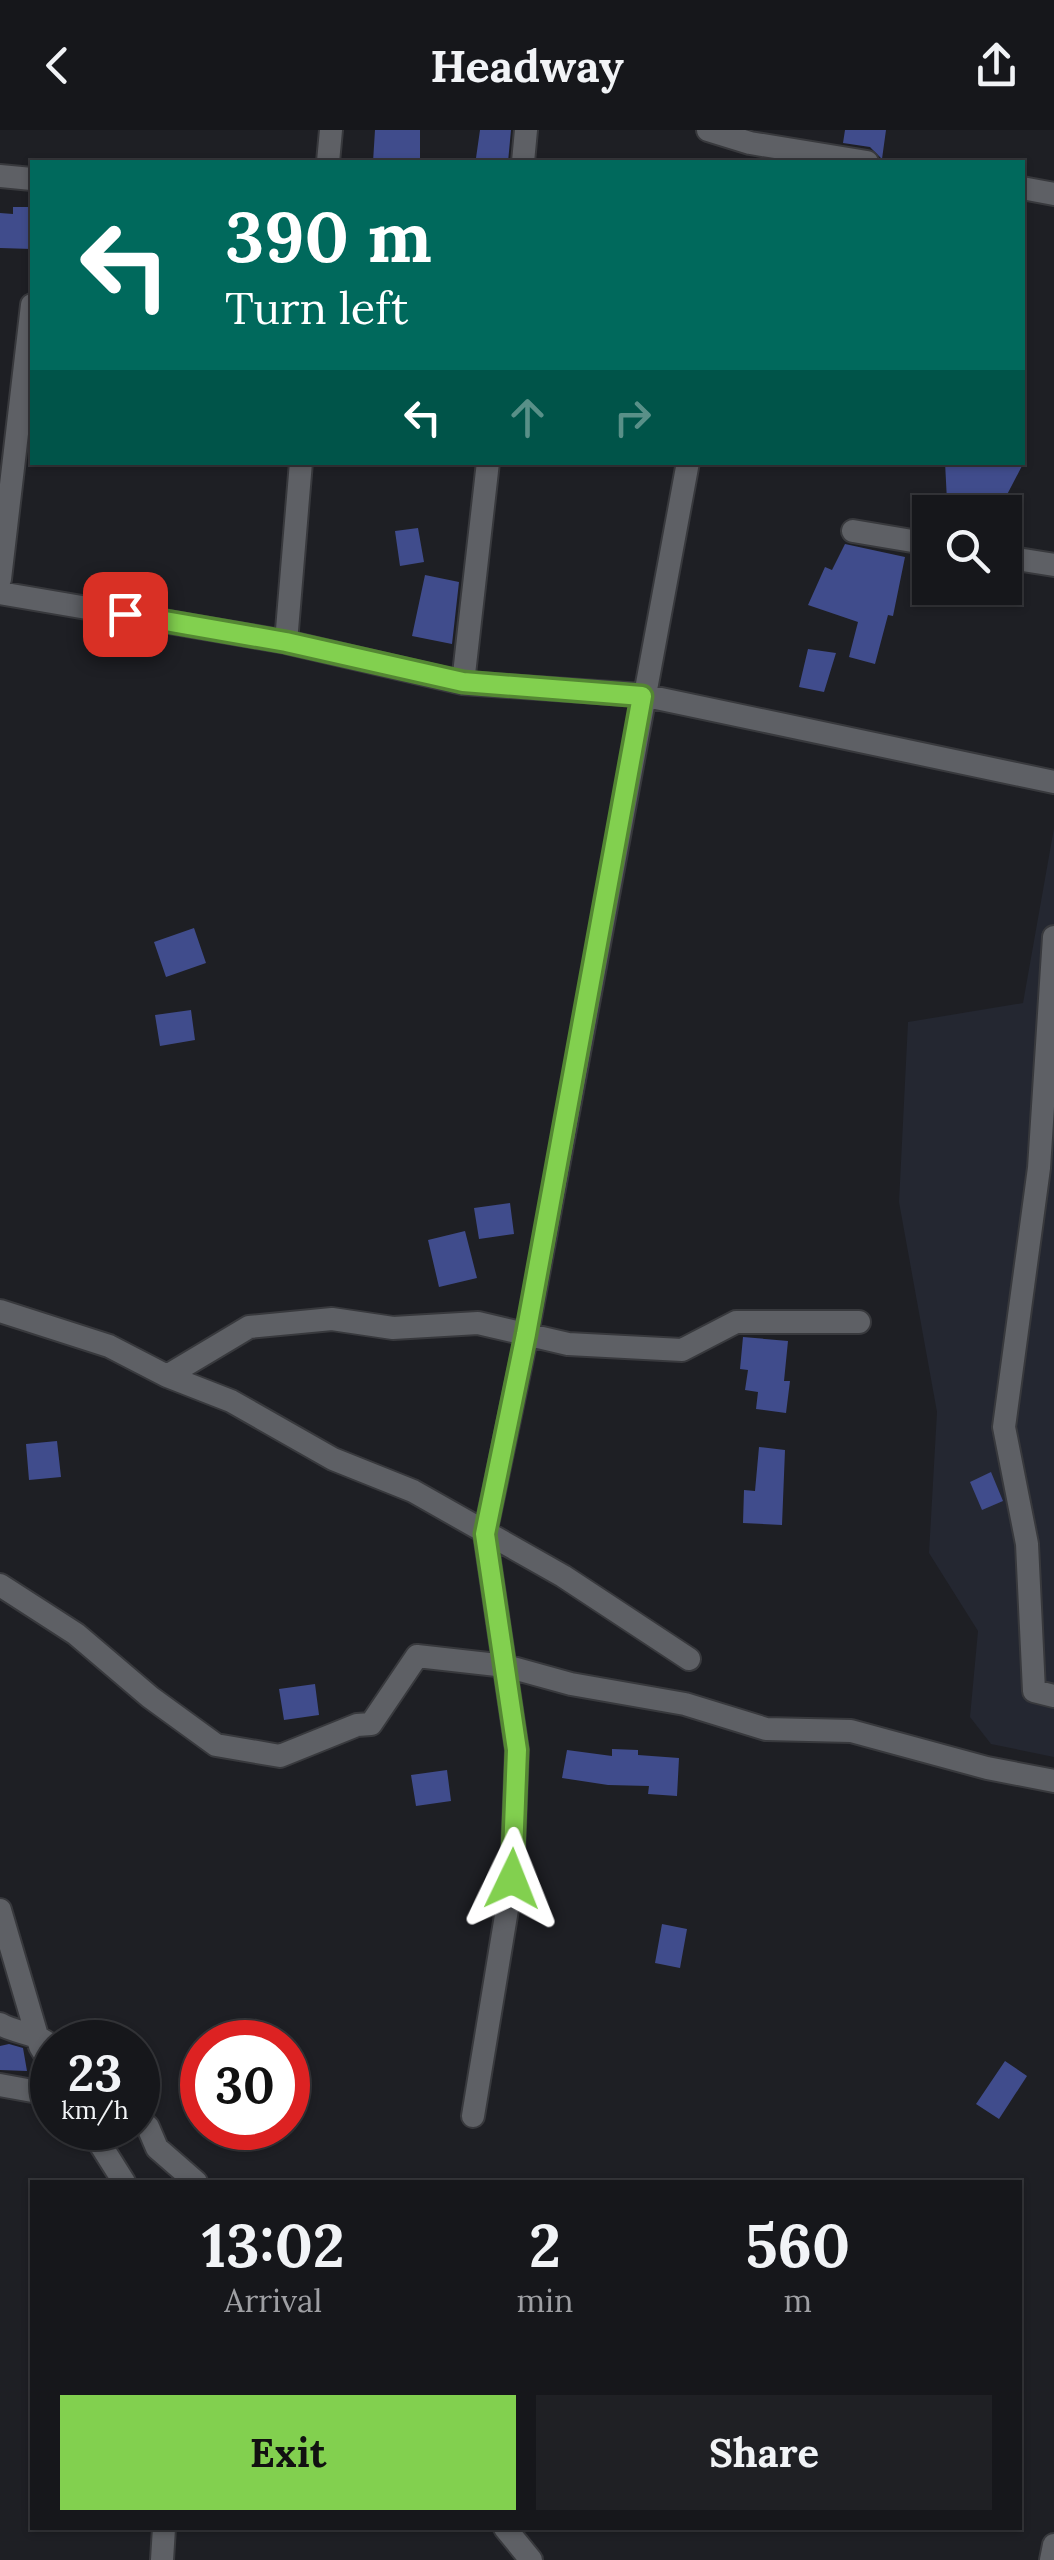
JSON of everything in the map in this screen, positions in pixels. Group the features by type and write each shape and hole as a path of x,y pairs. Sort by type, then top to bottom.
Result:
{"street":[{"path":"328,160 331,130"},
{"path":"523,160 526,130"},
{"path":"708,130 749,145 853,160"},
{"path":"0,176 30,179"},
{"path":"1025,189 1054,194"},
{"path":"0,579 30,321"},
{"path":"0,366 24,369"},
{"path":"286,642 301,465"},
{"path":"463,682 488,465"},
{"path":"473,2116 512,1879 517,1750 485,1534 526,1334 687,465"},
{"path":"854,530 912,541"},
{"path":"1022,559 1054,565"},
{"path":"0,592 286,642 463,682 642,696 1054,782"},
{"path":"1054,937 1039,1168 1004,1426 1028,1544 1034,1691 1054,1696"},
{"path":"0,1311 109,1346 167,1376 231,1401 333,1458 412,1491 563,1576 690,1660"},
{"path":"167,1376 249,1328 332,1319 393,1328 478,1323 568,1344 682,1350 736,1322 859,1322"},
{"path":"0,1585 76,1634 150,1697 216,1745 280,1756 357,1725 371,1724 417,1656 506,1666 571,1684 685,1704 766,1729 851,1731 987,1768 1054,1780"},
{"path":"0,1910 38,2020"},
{"path":"0,2024 30,2037"},
{"path":"0,2085 30,2091"},
{"path":"104,2150 123,2180"},
{"path":"159,2150 194,2180"},
{"path":"162,2560 164,2530"},
{"path":"506,2530 531,2560"},
{"path":"1051,2560 1054,2545"}],"shaded area":[{"path":"1054,828 1054,1757 991,1744 970,1717 978,1631 929,1553 937,1412 899,1202 908,1022 1023,1003"}],"building":[{"path":"375,130 420,130 420,160 373,160"},
{"path":"480,130 511,130 508,160 476,158"},
{"path":"845,130 886,130 882,159 870,147 843,143"},
{"path":"13,207 30,207 30,249 0,248 0,213 13,214"},
{"path":"945,465 1022,465 1007,495 947,495"},
{"path":"418,528 424,562 400,566 395,531"},
{"path":"845,544 905,557 893,616 888,615 875,664 849,657 858,622 808,605 825,567 832,570"},
{"path":"425,575 459,582 452,644 412,636"},
{"path":"808,649 836,653 824,692 799,687"},
{"path":"194,928 206,963 166,977 154,942"},
{"path":"191,1010 195,1040 160,1046 155,1015"},
{"path":"510,1203 514,1234 479,1239 474,1208"},
{"path":"465,1231 477,1278 439,1287 428,1240"},
{"path":"743,1337 788,1341 784,1381 790,1381 786,1413 756,1409 758,1392 745,1390 748,1370 740,1369"},
{"path":"57,1441 61,1477 29,1480 26,1444"},
{"path":"759,1447 785,1450 782,1525 743,1523 744,1490 755,1491"},
{"path":"991,1472 1003,1501 982,1510 970,1482"},
{"path":"315,1684 319,1715 284,1720 279,1689"},
{"path":"612,1749 679,1758 677,1796 648,1794 649,1786 562,1778 567,1750 612,1756"},
{"path":"447,1770 451,1801 416,1806 411,1775"},
{"path":"662,1924 687,1929 680,1968 655,1963"},
{"path":"0,2046 23,2048 27,2071 0,2070"},
{"path":"1005,2061 1027,2076 999,2119 976,2104"}],"route":[{"path":"125,614 286,642 463,682 642,696 526,1334 485,1534 517,1750 512,1879"}]}
